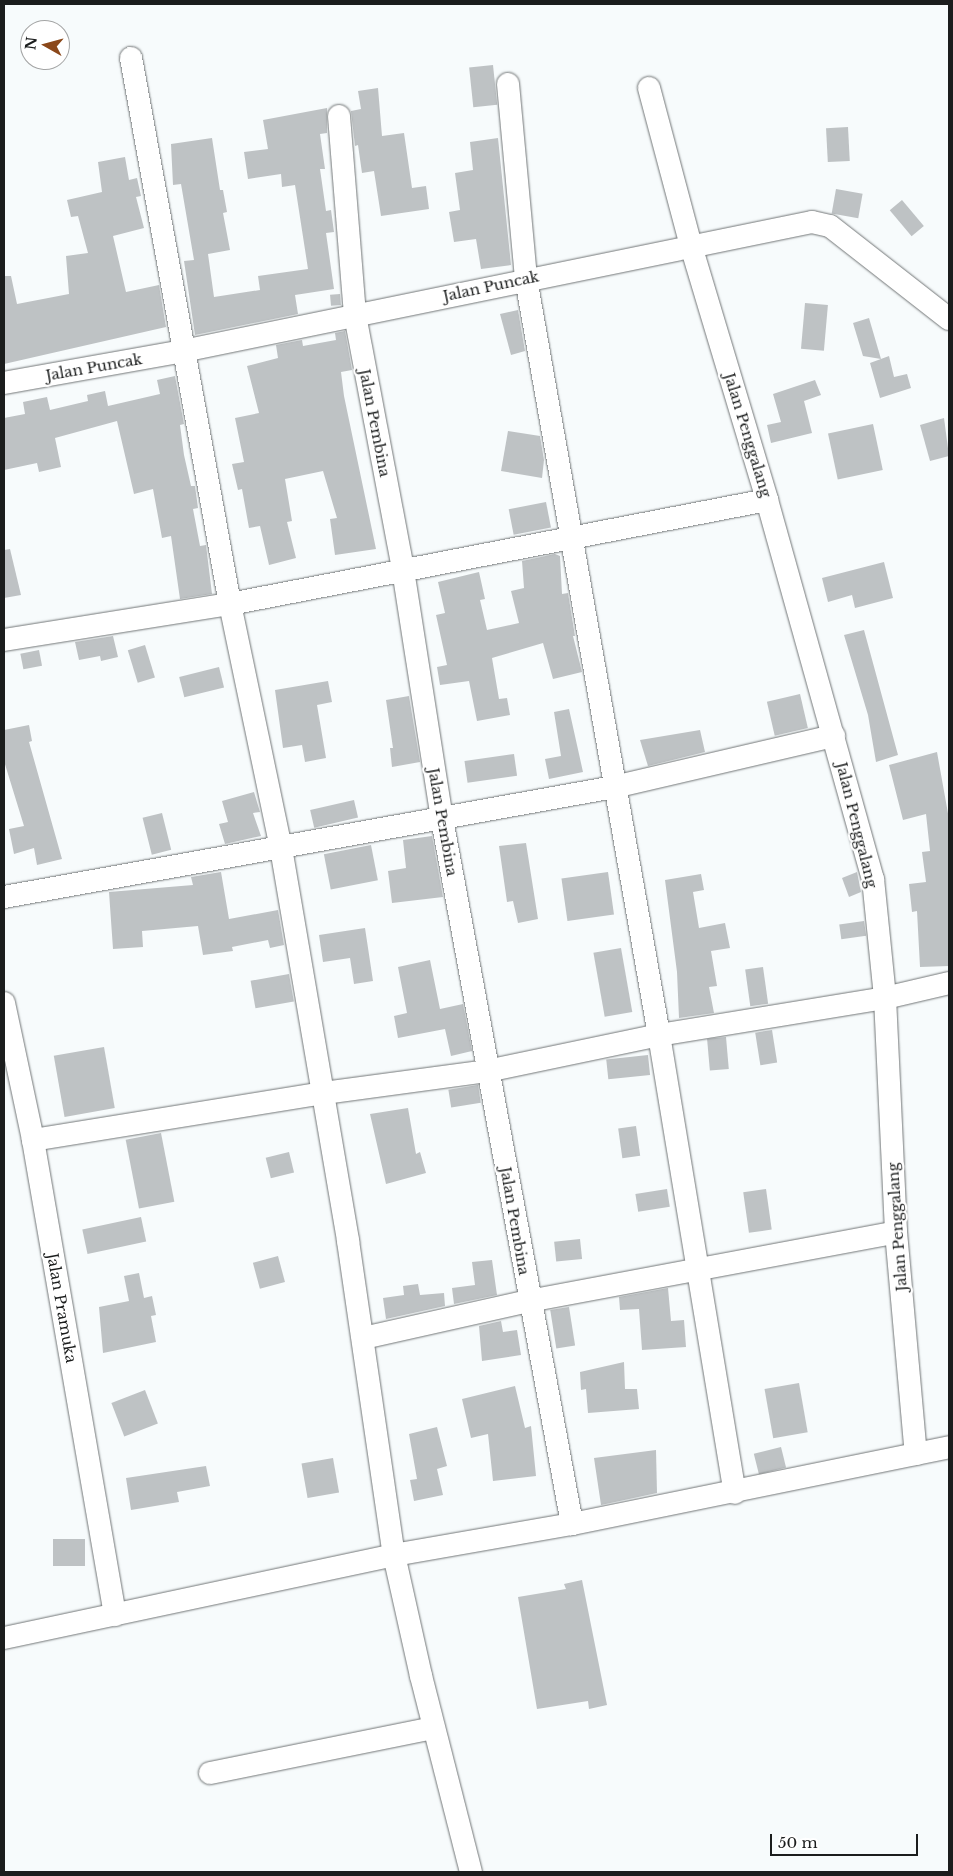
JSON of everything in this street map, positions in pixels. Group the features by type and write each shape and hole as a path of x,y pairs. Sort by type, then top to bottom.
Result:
{"street":[{"path":"131,58 230,604 281,848 324,1093 363,1338 394,1555 470,1872"},
{"path":"508,84 526,279 659,1035 696,1270 735,1492"},
{"name":"Jalan Penggalang","path":"649,88 691,246 767,500 873,879 885,998 896,1232 916,1454"},
{"name":"Jalan Pembina","path":"339,116 355,315 403,570 442,819 487,1071 572,1524"},
{"name":"Jalan Puncak","path":"4,383 183,352 526,279 801,224 822,223 949,320"},
{"path":"4,640 230,604 403,570 571,540 767,500"},
{"path":"4,897 614,787 834,736"},
{"path":"32,1140 324,1093 487,1071 659,1035 885,998 949,983"},
{"name":"Jalan Pramuka","path":"4,1003 32,1140 115,1615"},
{"path":"363,1338 529,1301 896,1232"},
{"path":"4,1638 394,1555 572,1524 735,1492 949,1446"},
{"path":"210,1773 434,1728"}],"building":[{"path":"493,65 497,105 473,107 469,68"},
{"path":"378,88 382,136 404,133 412,188 426,186 429,209 381,216 374,171 362,173 358,145 355,146 351,111 361,109 358,91"},
{"path":"327,108 327,133 320,134 325,169 320,169 326,211 331,210 334,232 326,233 334,289 295,295 298,314 195,335 184,261 194,260 181,184 173,185 171,144 212,138 220,190 223,190 227,212 223,213 230,250 208,254 214,297 260,290 258,276 308,269 295,185 282,187 281,174 248,179 244,152 268,149 263,120"},
{"path":"848,127 850,161 828,162 826,128"},
{"path":"498,138 511,265 481,269 476,239 454,242 449,212 460,210 455,173 473,170 470,142"},
{"path":"125,157 129,180 137,178 141,196 136,197 144,228 113,236 126,292 159,285 166,327 4,364 4,276 11,276 17,304 69,294 66,256 88,253 78,216 71,217 67,200 102,192 98,162"},
{"path":"836,189 863,194 858,218 832,214"},
{"path":"902,200 924,226 912,236 890,210"},
{"path":"340,294 341,305 331,306 330,295"},
{"path":"805,303 828,305 824,351 801,349"},
{"path":"518,310 525,351 511,355 500,314"},
{"path":"869,318 881,359 863,356 853,323"},
{"path":"345,331 352,370 341,372 344,396 376,549 335,555 330,519 337,518 323,471 285,479 292,521 287,522 296,558 269,565 260,526 249,528 242,489 238,490 232,464 244,462 235,418 259,413 247,366 278,358 276,345 302,340 303,346 336,340 335,333"},
{"path":"889,356 894,377 907,374 911,388 880,398 870,363"},
{"path":"175,376 184,424 180,425 184,455 191,486 195,486 198,508 193,509 200,546 206,545 212,594 180,599 171,536 162,538 153,489 134,494 117,421 55,438 61,467 39,472 37,463 4,470 4,418 25,414 23,402 47,397 50,410 88,401 87,395 105,391 108,406 160,394 157,380"},
{"path":"815,380 821,395 804,401 812,433 771,443 767,425 781,422 773,394"},
{"path":"944,418 949,456 930,461 920,425"},
{"path":"873,424 883,470 838,480 828,434"},
{"path":"508,431 540,436 544,460 542,478 501,471"},
{"path":"546,502 551,528 514,535 509,509"},
{"path":"10,549 21,595 4,598 4,550"},
{"path":"555,554 560,556 562,594 568,593 575,636 573,636 582,672 553,679 543,643 492,658 499,699 507,698 510,715 477,721 469,681 440,685 437,667 447,665 436,615 445,613 438,582 479,572 485,599 480,600 487,630 519,623 511,591 524,588 522,561"},
{"path":"884,562 893,598 855,608 852,595 828,602 822,578"},
{"path":"864,630 898,755 876,762 868,715 844,635"},
{"path":"113,636 118,657 101,661 100,656 79,660 75,642"},
{"path":"145,645 155,678 138,683 128,650"},
{"path":"39,650 42,666 23,669 20,654"},
{"path":"219,667 224,687 184,697 179,677"},
{"path":"328,681 332,702 317,705 326,758 305,762 302,745 283,748 275,690"},
{"path":"800,694 808,728 775,736 767,702"},
{"path":"409,696 420,762 392,767 390,748 393,748 386,700"},
{"path":"569,709 583,772 549,779 545,759 561,756 554,712"},
{"path":"29,725 32,741 29,742 62,859 37,865 34,848 14,854 9,829 24,826 4,761 4,730"},
{"path":"700,730 705,752 648,766 640,740"},
{"path":"937,752 949,819 949,966 920,967 917,911 912,912 909,884 926,882 922,852 930,851 926,814 903,820 889,765"},
{"path":"514,754 517,776 468,783 464,761"},
{"path":"254,792 260,812 253,813 261,836 225,844 219,824 228,822 222,801"},
{"path":"354,800 358,818 314,828 310,810"},
{"path":"162,813 171,850 152,855 143,818"},
{"path":"432,836 443,897 392,903 388,871 406,868 403,840"},
{"path":"526,843 538,919 518,923 513,901 507,902 499,846"},
{"path":"371,845 378,880 331,889 324,854"},
{"path":"221,872 229,919 278,910 284,945 270,948 268,940 232,947 233,951 203,955 198,926 142,931 143,947 113,949 109,892 193,885 191,877"},
{"path":"608,872 614,915 567,921 561,879"},
{"path":"857,872 861,892 849,897 842,878"},
{"path":"701,874 704,890 693,892 699,928 725,923 730,948 711,951 717,986 709,987 714,1013 679,1018 677,972 665,880"},
{"path":"864,921 866,936 841,939 839,924"},
{"path":"365,928 373,981 354,984 350,958 323,962 319,935"},
{"path":"621,948 632,1012 605,1017 593,953"},
{"path":"430,960 440,1009 463,1004 472,1051 451,1056 445,1029 398,1038 394,1016 407,1013 398,967"},
{"path":"763,967 768,1004 750,1006 745,970"},
{"path":"289,974 294,1002 255,1008 251,981"},
{"path":"772,1030 777,1063 760,1065 755,1033"},
{"path":"726,1037 729,1069 710,1071 707,1039"},
{"path":"104,1047 115,1108 65,1117 54,1056"},
{"path":"648,1055 650,1075 608,1079 606,1059"},
{"path":"478,1085 481,1103 451,1107 448,1090"},
{"path":"408,1108 416,1154 420,1152 426,1173 386,1184 370,1114"},
{"path":"636,1126 640,1156 622,1158 618,1129"},
{"path":"161,1133 174,1202 139,1209 126,1140"},
{"path":"289,1152 294,1172 271,1178 266,1158"},
{"path":"667,1189 670,1207 638,1212 635,1194"},
{"path":"766,1189 772,1230 749,1233 743,1192"},
{"path":"141,1217 146,1241 88,1254 82,1229"},
{"path":"580,1239 582,1259 556,1262 554,1242"},
{"path":"278,1256 285,1282 260,1289 253,1263"},
{"path":"492,1260 497,1295 454,1304 452,1288 475,1285 472,1262"},
{"path":"139,1273 144,1298 152,1296 156,1315 151,1316 156,1342 103,1353 99,1307 129,1301 124,1276"},
{"path":"418,1284 420,1295 444,1293 445,1306 386,1319 383,1298 404,1295 403,1286"},
{"path":"668,1288 671,1321 684,1320 686,1347 642,1350 639,1309 620,1310 619,1297"},
{"path":"569,1307 575,1346 556,1348 550,1310"},
{"path":"501,1321 503,1332 517,1330 521,1355 482,1361 479,1326"},
{"path":"624,1362 625,1389 637,1389 639,1409 588,1413 586,1389 581,1390 580,1372"},
{"path":"799,1383 808,1432 773,1438 765,1389"},
{"path":"515,1386 525,1428 531,1426 536,1476 493,1481 488,1434 471,1438 462,1399"},
{"path":"145,1390 158,1424 124,1437 111,1403"},
{"path":"437,1427 447,1466 437,1469 443,1495 414,1501 410,1480 417,1479 409,1434"},
{"path":"781,1447 786,1467 759,1474 754,1454"},
{"path":"656,1450 657,1493 601,1505 594,1458"},
{"path":"333,1458 339,1492 308,1498 301,1464"},
{"path":"206,1466 210,1486 177,1492 179,1502 131,1510 126,1478"},
{"path":"53,1539 85,1539 85,1566 53,1566"},
{"path":"582,1580 607,1705 589,1709 588,1701 537,1709 518,1597 566,1589 564,1584"}]}
